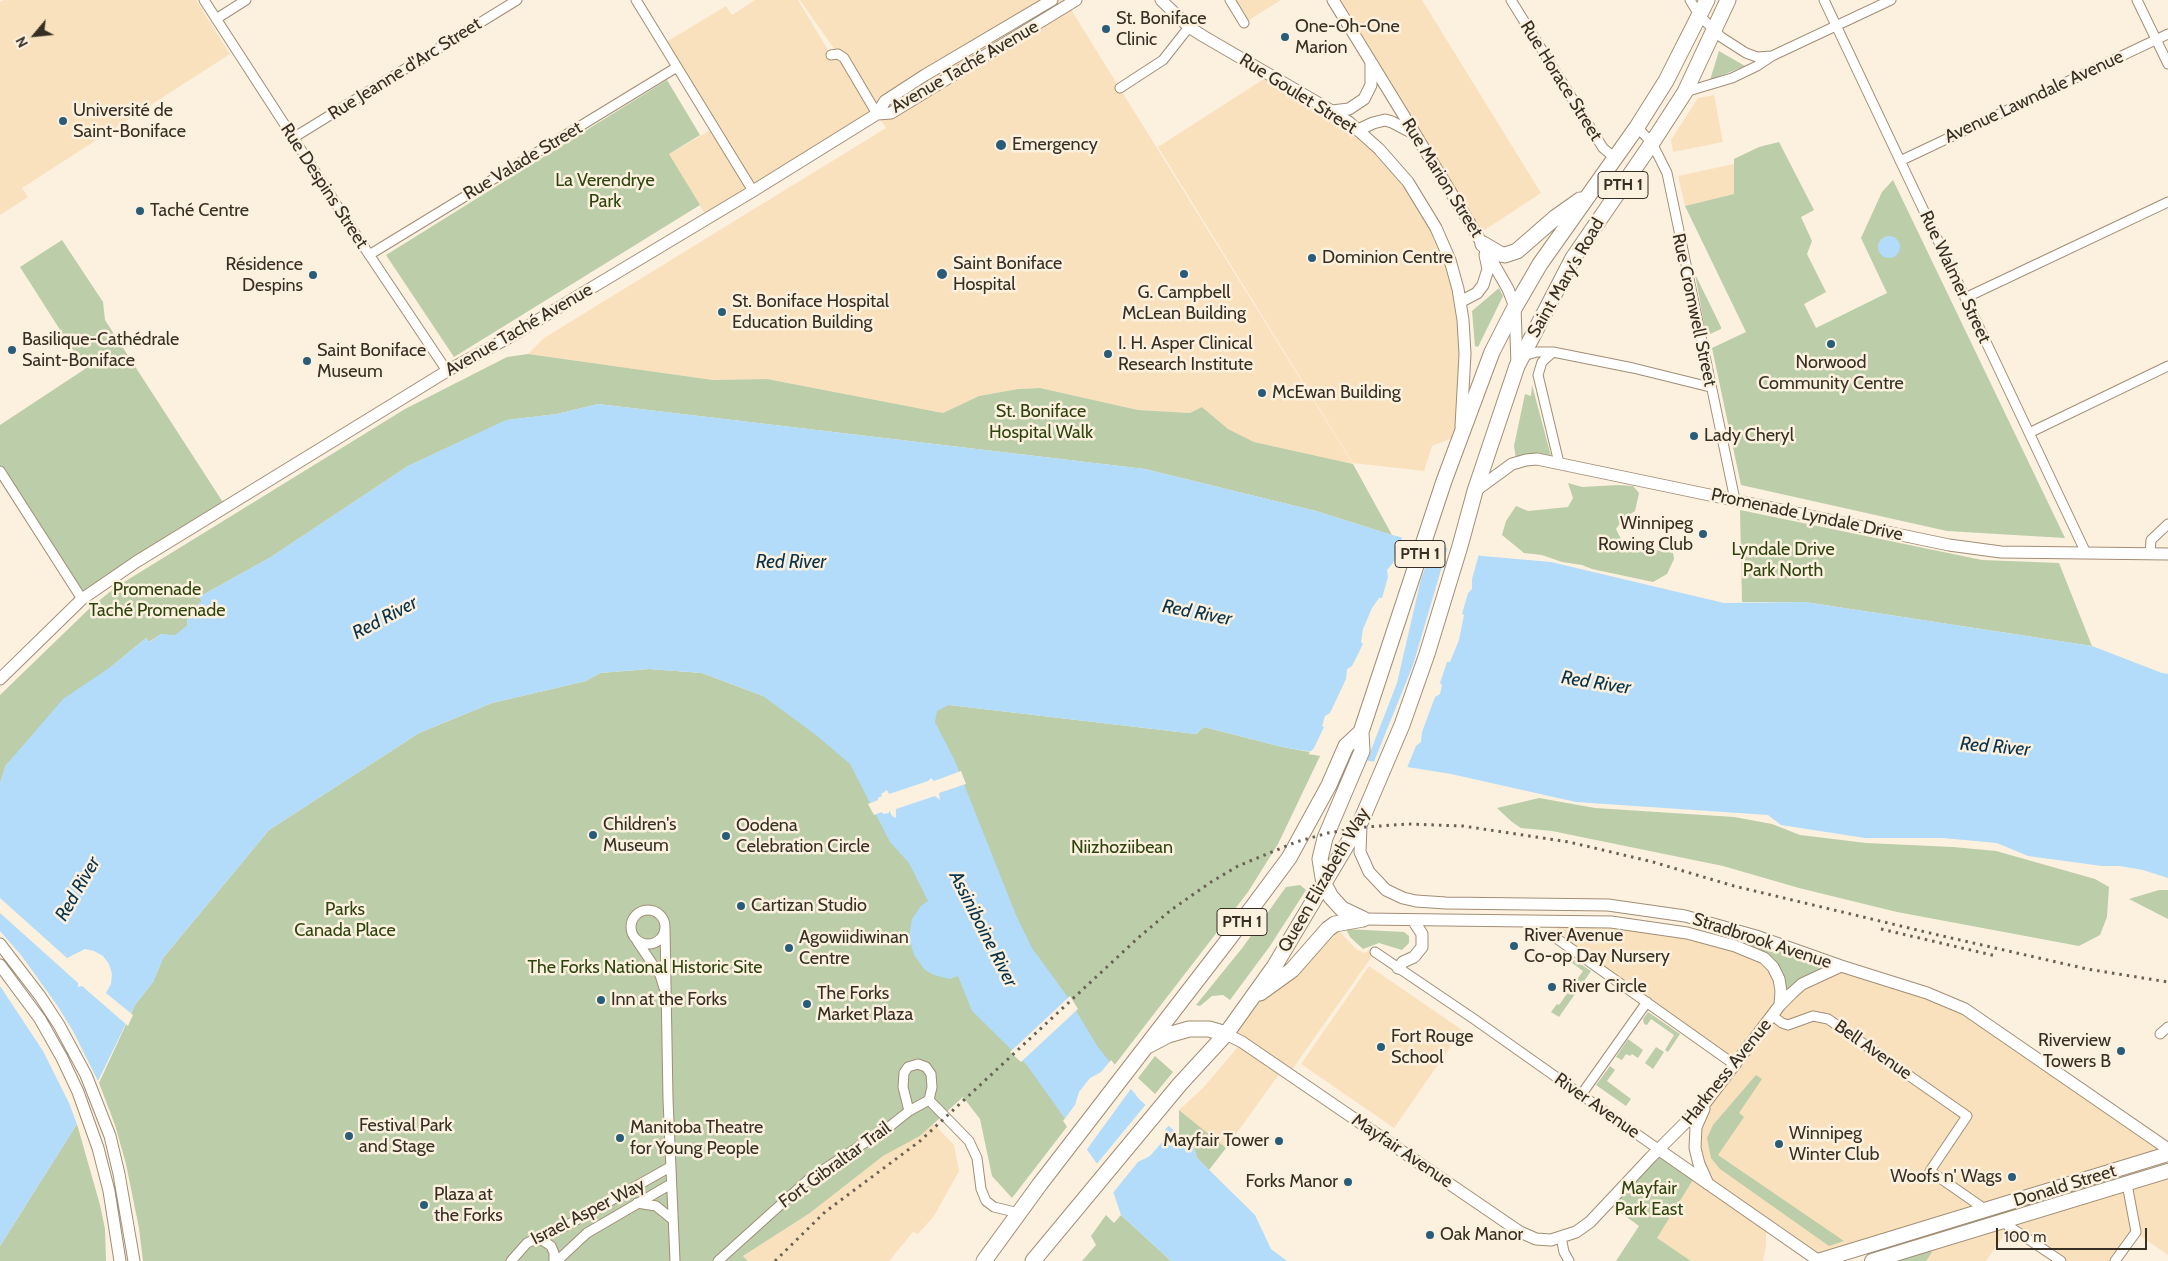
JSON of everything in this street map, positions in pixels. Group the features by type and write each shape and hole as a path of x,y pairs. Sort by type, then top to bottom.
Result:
{"highway":[{"name":"Saint Mary's Road","path":"1361,732 1444,481 1483,374 1515,307 1564,228 1637,127 1666,81 1707,0"},
{"name":"Saint Mary's Road","path":"1475,491 1520,361 1573,258 1685,92 1728,0"},
{"path":"1482,244 1500,254 1505,255 1516,251 1556,217 1590,193"},
{"path":"1564,228 1573,258"},
{"name":"Queen Elizabeth Way","path":"1033,1261 1180,1084 1226,1034 1274,967 1361,821 1402,725 1430,645 1475,491"},
{"path":"1361,732 1362,751 1321,853 1320,867 1324,884 1330,897 1338,906 1363,919"},
{"name":"PTH 1","path":"984,1261 1040,1184 1289,858 1329,785 1346,746 1361,732"},
{"path":"1249,1002 1292,970 1328,929 1335,924 1363,919"},
{"path":"1142,1050 1157,1040 1189,1029 1210,1029 1226,1034"}],"main road":[{"name":"Avenue Taché Avenue","path":"0,679 82,599 162,546 447,371 508,338 753,192 877,114 885,101 1052,0"},
{"name":"Avenue Taché Avenue","path":"877,114 892,113 1076,0"},
{"name":"Rue Goulet Street","path":"1161,0 1189,27 1332,110 1358,130 1395,166 1426,210 1450,260 1460,302 1465,354 1460,435"},
{"name":"Rue Marion Street","path":"1333,0 1508,289 1515,307 1520,361"},
{"path":"987,38 995,51"},
{"path":"1332,110 1349,109 1364,100 1372,77 1371,62"},
{"path":"1358,130 1372,123 1385,120 1401,126 1415,135"},
{"path":"1460,302 1478,293 1486,281 1488,269 1482,244"},
{"name":"Promenade Lyndale Drive","path":"1475,491 1516,462 1533,459 1949,545 2001,552 2168,554"},
{"name":"Stradbrook Avenue","path":"1361,821 1359,846 1364,864 1378,884 1403,898 1446,903 1608,905 1660,912 1720,924 1926,993 1965,1010 2168,1149"},
{"name":"Stradbrook Avenue","path":"1363,919 1611,922 1658,928 1703,937 1747,949 1768,962 1779,980 1782,991 1780,1005"},
{"path":"1398,968 1403,962 1414,957 1422,947 1422,934 1413,920"},
{"path":"0,944 40,996 83,1068 110,1136 120,1174 134,1261"},
{"path":"0,965 40,1019 71,1076 98,1148 109,1191 120,1261"},
{"name":"Harkness Avenue","path":"1561,1237 1576,1232 1590,1222 1706,1102 1780,1005 1802,984 1841,966"},
{"name":"Mayfair Avenue","path":"1226,1034 1242,1042 1520,1232 1536,1239 1561,1237"},
{"path":"1706,1102 1696,1127 1695,1148 1699,1164 1709,1185"},
{"name":"River Avenue","path":"1658,1150 1818,1261"},
{"name":"Donald Street","path":"1818,1261 2168,1154"},
{"name":"Donald Street","path":"1872,1261 2168,1171"}],"street":[{"name":"Rue Despins Street","path":"204,0 369,255 447,371"},
{"path":"216,19 246,0"},
{"name":"Rue Jeanne d'Arc Street","path":"293,138 517,0"},
{"path":"636,0 753,192"},
{"path":"1230,0 1244,23"},
{"name":"Rue Horace Street","path":"1511,0 1603,148 1615,158"},
{"path":"1690,0 1714,30 1746,53 1757,57 1772,56"},
{"name":"Rue Walmer Street","path":"1824,0 2086,553"},
{"path":"1685,92 1732,78 1758,66 1772,56 1891,0"},
{"path":"2138,0 2168,64"},
{"path":"1120,88 1163,60 1189,27"},
{"name":"Avenue Lawndale Avenue","path":"1900,161 2168,34"},
{"path":"831,55 838,54 844,58 877,114"},
{"name":"Rue Valade Street","path":"369,255 677,67"},
{"name":"Rue Cromwell Street","path":"1637,127 1652,143 1667,173 1735,500"},
{"path":"1965,298 2168,202"},
{"path":"1520,361 1537,352 1553,352 1633,368 1710,387"},
{"path":"1553,352 1542,362 1538,375 1559,463"},
{"path":"2029,432 2168,366"},
{"path":"0,471 82,599"},
{"path":"2150,554 2151,540 2168,524"},
{"path":"667,997 660,975 634,937 631,927 635,917 644,911 649,910 659,914 665,928 667,997 670,1167 675,1261"},
{"path":"634,937 642,944 653,944 662,938 665,928"},
{"path":"1556,938 1735,1065"},
{"name":"River Avenue","path":"1375,952 1581,1094 1658,1150"},
{"path":"1581,1094 1647,1002"},
{"name":"Bell Avenue","path":"1773,1016 1788,1025 1813,1016 1828,1019 1967,1116 1930,1171 1986,1210"},
{"path":"2160,1034 2168,1027"},
{"name":"Fort Gibraltar Trail","path":"718,1261 809,1179 889,1127 909,1111 930,1100 932,1087 929,1070 918,1064 908,1066 904,1072 903,1087 909,1111"},
{"path":"930,1100 969,1141 976,1158 981,1189 986,1201 994,1207 1019,1213"},
{"name":"Israel Asper Way","path":"511,1261 532,1240 564,1227 670,1167"},
{"name":"Israel Asper Way","path":"555,1261 587,1233 671,1184"},
{"path":"2115,1261 2136,1232 2127,1184"},
{"name":"Israel Asper Way","path":"637,1203 656,1206 672,1219"},
{"path":"2001,1221 2061,1261"},
{"path":"1561,1237 1564,1252 1569,1261"},
{"path":"532,1240 548,1243 554,1254 555,1261"},
{"path":"520,1261 520,1253 523,1247"}],"shaded area":[{"name":"Université de Saint-Boniface","path":"4,0 196,0 230,54 22,188 28,197 0,215 0,2"},
{"name":"Saint Boniface Hospital","path":"755,0 798,0 828,50 837,53 800,0 1065,0 1353,464 1254,442 1228,429 1202,407 1191,413 1138,410 1040,388 1018,389 979,396 943,413 767,379 713,380 528,354 544,338 886,128 877,115 708,219 669,154 714,128 663,44 726,6 732,15"},
{"path":"1230,0 1281,0 1244,23"},
{"path":"1332,0 1422,0 1541,193 1477,235"},
{"path":"1270,75 1369,139 1436,228 1463,320 1460,435 1432,446 1424,471 1353,463 1158,147"},
{"path":"1714,95 1723,142 1673,152 1671,140 1698,98"},
{"path":"1734,164 1734,194 1685,206 1678,176"},
{"path":"1558,921 1611,922 1841,966 1965,1009 2168,1149 1819,1261 1760,1222 1766,1233 1763,1261 1691,1261 1656,1238 1696,1175 1695,1148 1706,1102 1735,1065 1556,938"},
{"path":"1338,930 1356,949 1365,953 1374,947 1375,952 1289,1074 1282,1070 1226,1148 1179,1110 1203,1088 1242,1042 1226,1034 1318,938"},
{"name":"Fort Rouge School","path":"1369,966 1462,1030 1394,1128 1301,1064"},
{"path":"934,1124 954,1145 959,1171 934,1216 918,1234 913,1232 889,1261 748,1261 743,1256 810,1213 883,1156 920,1136"},
{"path":"2168,1171 2168,1255 2136,1233 2115,1261 2061,1261 2010,1227 1986,1261 1926,1261 1923,1245"}],"green space":[{"path":"1719,51 1745,66 1710,80"},
{"name":"La Verendrye Park","path":"667,80 700,135 669,154 700,205 454,357 386,255"},
{"path":"1779,142 1814,210 1801,217 1812,241 1807,254 1826,292 1804,304 1816,328 1887,293 1861,238 1882,192 1893,180 2065,538 1947,531 1741,485 1712,348 1746,332 1685,206 1734,194 1734,159 1759,147"},
{"path":"62,240 103,302 105,320 226,507 82,599 0,471 0,425 85,369 20,267"},
{"path":"1695,274 1721,327 1721,329 1708,335 1706,334"},
{"path":"1499,288 1503,296 1478,347 1475,346 1472,311"},
{"path":"528,354 713,380 767,379 943,413 979,396 1018,389 1040,388 1138,410 1190,413 1202,407 1228,429 1254,442 1353,464 1392,535 1316,511 1145,469 598,404 557,414 507,420 408,466 271,557 199,597 202,601 188,613 187,626 175,636 161,634 149,642 146,638 112,666 6,765 0,783 0,695 91,607 116,587 405,409 507,357"},
{"path":"1532,385 1551,456 1516,459 1514,446 1525,394 1531,396"},
{"path":"1568,483 1582,487 1633,486 1639,493 1635,511 1624,518 1616,529 1621,539 1633,546 1673,553 1674,559 1667,574 1653,582 1562,562 1542,555 1524,553 1502,535 1506,521 1516,506 1528,511 1568,507 1573,498"},
{"name":"Lyndale Drive Park North","path":"1740,510 1982,560 2059,563 2092,646 1805,602 1742,602"},
{"name":"The Forks National Historic Site","path":"649,669 702,673 763,696 949,705 1196,734 1204,727 1282,747 1321,754 1278,844 1248,892 1012,1198 992,1176 980,1119 963,1097 920,1136 883,1156 810,1213 743,1256 748,1261 143,1261 139,1228 126,1164 115,1125 99,1083 135,1005 153,982 163,958 269,830 419,733 492,703 586,681 600,673"},
{"path":"1539,798 1595,808 1734,817 1772,824 1800,835 1866,843 1996,851 2095,879 2109,887 2107,917 2100,935 2079,946 1897,912 1799,888 1723,866 1552,831 1521,828 1497,808"},
{"path":"1300,885 1306,890 1270,946 1230,1000 1223,995 1212,996 1200,1006 1196,1005 1243,947 1286,887"},
{"path":"2159,890 2168,890 2168,919 2129,899"},
{"path":"1346,929 1404,932 1409,936 1409,943 1402,950 1379,943 1363,949 1350,937"},
{"path":"1756,936 1841,966 1819,975 1780,1005 1779,980 1747,949"},
{"path":"1574,960 1591,971 1559,1017 1551,1012 1557,1004 1559,1005 1583,971 1572,963"},
{"path":"1648,1012 1680,1034 1668,1052 1665,1050 1674,1035 1651,1019 1647,1025 1644,1024 1643,1019"},
{"path":"1628,1039 1643,1050 1638,1058 1632,1054 1630,1056 1626,1054 1622,1060 1616,1057"},
{"path":"1656,1047 1664,1052 1653,1069 1645,1063"},
{"path":"1155,1056 1173,1072 1155,1094 1138,1078"},
{"path":"1610,1066 1615,1070 1607,1081 1631,1099 1626,1106 1596,1085"},
{"path":"1756,1075 1762,1079 1739,1113 1744,1117 1718,1155 1844,1241 1829,1246 1720,1169 1711,1158 1707,1138 1713,1125"},
{"path":"1179,1110 1226,1148 1209,1170 1197,1158 1192,1141 1179,1135"},
{"path":"77,1124 100,1205 105,1229 106,1261 0,1261 0,1246"},
{"name":"Mayfair Park East","path":"1658,1149 1696,1175 1657,1238 1691,1261 1616,1261 1639,1226 1607,1203"},
{"path":"1106,1215 1114,1223 1121,1215 1171,1261 1082,1261 1096,1245 1091,1236"},
{"path":"1923,1245 1932,1252 1926,1261 1872,1261"}],"water":[{"path":"1889,236 1897,239 1900,247 1897,255 1889,258 1881,255 1878,247 1881,239"},
{"name":"Red River","path":"598,404 1145,469 1316,511 1392,535 1482,556 1551,562 1724,603 1805,602 2092,646 2168,674 2168,878 2143,870 2120,866 2102,866 2028,856 1997,843 1943,838 1865,838 1781,825 1768,815 1576,802 1451,774 1282,747 1204,727 1196,734 949,705 937,711 935,722 954,759 1016,915 1032,948 1067,996 1098,1047 1139,1099 1179,1135 1192,1141 1197,1158 1255,1215 1271,1249 1287,1261 1171,1261 1121,1215 1110,1182 1026,1064 972,1011 958,976 950,979 934,975 925,970 914,955 909,938 912,919 921,906 928,901 909,863 890,842 850,764 816,735 763,696 702,673 649,669 600,673 586,681 492,703 419,733 269,830 163,958 153,982 135,1005 77,1124 0,1246 0,783 6,765 63,699 112,666 146,638 150,642 161,634 175,635 187,626 188,613 202,601 199,597 271,557 408,466 506,420 557,414"}],"pier":[{"path":"1399,534 1434,542 1421,579 1397,683 1366,763 1308,754 1314,748 1324,727 1322,726 1325,716 1330,713 1346,679 1347,669 1352,666 1363,644 1361,642 1363,629 1372,608 1379,598 1382,598 1388,577 1387,570 1393,563 1402,538"},
{"path":"1448,546 1483,554 1479,554 1472,579 1472,589 1468,593 1462,614 1464,615 1459,640 1450,662 1447,662 1440,683 1442,685 1440,694 1435,697 1422,732 1421,742 1416,746 1407,768 1409,770 1373,764 1413,665"},
{"path":"961,771 966,784 939,793 940,800 935,796 896,809 896,818 892,816 889,810 889,813 883,814 882,812 874,815 868,804 878,800 882,796 881,794 887,790 889,794 928,781 931,778 934,781"},
{"path":"0,898 67,958 85,949 103,956 109,964 112,974 111,984 106,993 133,1015 128,1026 82,986 78,987 78,983 0,913"},
{"path":"0,931 21,955 57,1005 73,1031 99,1083 100,1086 78,1127 69,1103 43,1051 0,986"},
{"path":"1070,996 1078,1009 1021,1062 1010,1052"},
{"path":"1111,1060 1133,1086 1085,1152 1063,1121 1075,1105 1079,1092 1090,1078 1101,1072"},
{"path":"1147,1103 1170,1124 1165,1130 1167,1132 1163,1141 1150,1156 1138,1162 1112,1194 1108,1184 1095,1166"}],"railway":[{"path":"775,1261 825,1212 920,1141 1138,938 1171,910 1238,866 1296,842 1328,833 1366,827 1408,824 1463,826 1569,842 1653,862 1734,886 1938,935 2087,969 2168,982"},
{"path":"1881,929 1996,956"}],"place":[{"name":"St. Boniface Clinic","path":"1106,29"},
{"name":"One-Oh-One Marion","path":"1285,37"},
{"name":"Université de Saint-Boniface","path":"63,121"},
{"name":"Emergency","path":"1001,145"},
{"name":"Taché Centre","path":"140,211"},
{"name":"Dominion Centre","path":"1312,258"},
{"name":"Saint Boniface Hospital","path":"942,274"},
{"name":"G. Campbell McLean Building","path":"1184,274"},
{"name":"Résidence Despins","path":"313,275"},
{"name":"St. Boniface Hospital Education Building","path":"722,312"},
{"name":"Norwood Community Centre","path":"1831,344"},
{"name":"Basilique-Cathédrale Saint-Boniface","path":"12,350"},
{"name":"I. H. Asper Clinical Research Institute","path":"1108,354"},
{"name":"Saint Boniface Museum","path":"307,361"},
{"name":"McEwan Building","path":"1262,393"},
{"name":"Lady Cheryl","path":"1694,436"},
{"name":"Winnipeg Rowing Club","path":"1703,534"},
{"name":"Children's Museum","path":"593,835"},
{"name":"Oodena Celebration Circle","path":"726,836"},
{"name":"Cartizan Studio","path":"741,906"},
{"name":"River Avenue Co-op Day Nursery","path":"1514,946"},
{"name":"Agowiidiwinan Centre","path":"789,948"},
{"name":"River Circle","path":"1552,987"},
{"name":"Inn at the Forks","path":"601,1000"},
{"name":"The Forks Market Plaza","path":"807,1004"},
{"name":"Fort Rouge School","path":"1381,1047"},
{"name":"Riverview Towers B","path":"2121,1051"},
{"name":"Festival Park and Stage","path":"349,1136"},
{"name":"Manitoba Theatre for Young People","path":"620,1138"},
{"name":"Mayfair Tower","path":"1279,1141"},
{"name":"Winnipeg Winter Club","path":"1779,1144"},
{"name":"Woofs n' Wags","path":"2012,1177"},
{"name":"Forks Manor","path":"1348,1182"},
{"name":"Plaza at the Forks","path":"424,1205"},
{"name":"Oak Manor","path":"1430,1235"}],"park label":[{"name":"St. Boniface Hospital Walk","path":"1041,422"},
{"name":"Promenade Taché Promenade","path":"157,600"},
{"name":"Niizhoziibean","path":"1122,848"},
{"name":"Parks Canada Place","path":"345,920"}],"water label":[{"name":"Assiniboine River","path":"983,929"}]}
